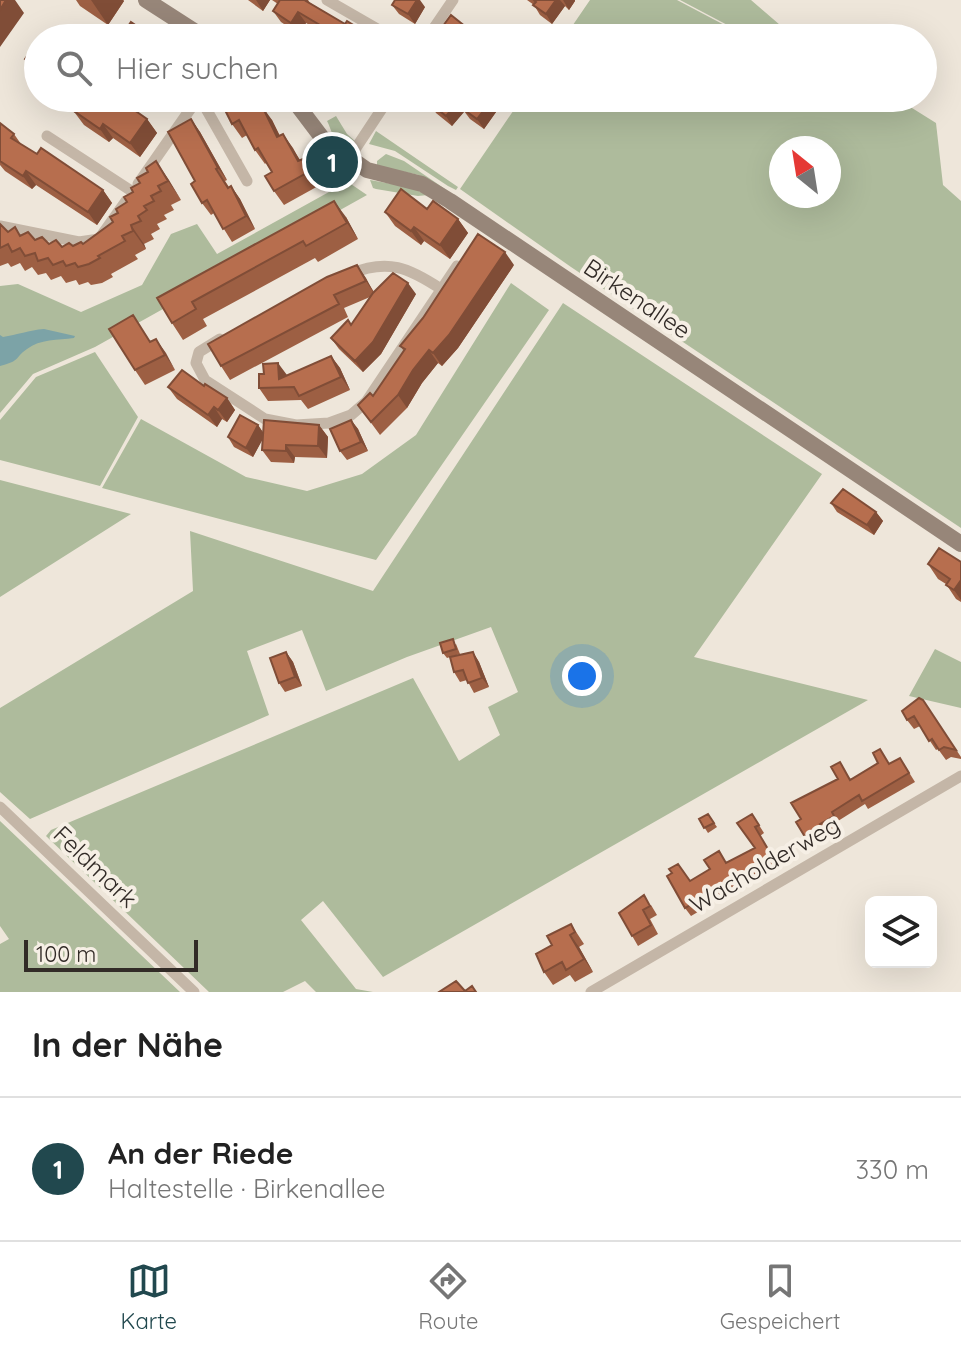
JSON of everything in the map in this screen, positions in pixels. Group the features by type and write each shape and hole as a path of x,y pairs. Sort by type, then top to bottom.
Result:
{"street":[{"path":"146,0 183,24"},
{"path":"327,0 369,24"},
{"path":"437,24 453,0"},
{"path":"0,226 79,242 99,239 189,112"},
{"path":"207,112 247,181"},
{"name":"Birkenallee","path":"303,112 323,139 367,170 422,184 481,233 961,544"},
{"path":"350,157 380,112"},
{"path":"47,136 133,192"},
{"path":"233,332 199,352 196,363 205,380 265,419 296,425 329,423 351,415 366,402 468,252"},
{"path":"338,279 363,268 397,267 418,274 441,289"},
{"name":"Wacholderweg","path":"591,992 961,776"},
{"name":"Feldmark","path":"0,807 194,992"}],"green space":[{"path":"590,0 677,0 722,24 574,24"},
{"path":"680,0 751,0 779,24 725,24"},
{"path":"512,112 918,112 936,123 943,185 961,201 961,528 460,189"},
{"path":"336,116 356,142 353,145 346,145 334,138 327,121"},
{"path":"376,131 458,187 456,190 395,151 369,144"},
{"path":"386,154 404,161 451,193 419,175 377,166 377,161"},
{"path":"345,180 367,195 95,347 33,374 0,413 0,286 18,284 81,312 142,285 171,234 197,224 217,254 338,187"},
{"path":"370,180 409,187 428,195 376,189"},
{"path":"511,283 549,310 376,560 102,488 141,419 246,477 307,491 362,474 416,435"},
{"path":"563,303 822,474 694,657 868,700 383,977 323,901 301,920 356,989 373,992 316,992 305,981 283,992 209,992 46,836 51,830 413,678 459,761 500,735 488,707 518,692 491,627 407,657 326,691 302,630 247,651 269,715 30,819 0,792 0,708 193,591 190,531 373,591"},
{"path":"95,352 138,417 100,486 0,460 0,420 36,377"},
{"path":"0,480 131,514 0,597"},
{"path":"935,649 961,662 961,708 909,696"},
{"path":"0,821 180,992 0,992 0,944 9,939 0,926"}],"water":[{"path":"44,329 75,336 38,343 15,361 0,366 0,335"}],"building":[{"path":"280,0 307,0 345,24 318,24 298,12 291,23 273,11"},
{"path":"395,0 417,0 408,14 392,5"},
{"path":"534,0 556,0 546,14 533,5"},
{"path":"451,15 462,24 444,24"},
{"path":"75,112 137,112 147,119 130,143 103,124 100,129"},
{"path":"226,112 265,112 277,137 283,134 298,161 303,159 310,171 274,191 265,176 272,172 258,148 255,150 239,120 232,124"},
{"path":"467,112 482,112 477,119"},
{"path":"191,119 216,169 228,188 231,186 246,216 223,229 207,200 202,203 191,184 195,181 168,132"},
{"path":"0,123 14,134 11,138 37,154 41,148 103,190 88,212 26,171 23,176 0,161"},
{"path":"156,161 168,181 158,186 161,191 151,196 154,201 144,206 147,210 138,216 141,221 131,225 133,231 122,236 125,241 98,256 100,258 78,267 75,263 66,266 63,261 53,265 48,258 38,261 35,253 25,256 20,248 12,252 8,244 0,248 0,224 8,232 15,227 20,236 28,232 35,240 42,237 49,244 56,240 62,247 69,243 73,246 83,244 113,222 110,217 127,202 124,197 133,192 131,188 140,183 137,178 148,172 146,168"},
{"path":"401,189 427,209 433,201 458,219 440,245 414,227 411,231 385,212"},
{"path":"334,201 347,223 306,246 303,241 192,302 196,309 172,323 157,298"},
{"path":"478,234 505,252 449,335 433,353 429,350 398,395 371,422 358,405 370,393 373,396 405,349 400,346 423,318"},
{"path":"357,265 366,281 334,295 339,304 221,366 208,344 327,277"},
{"path":"393,273 408,283 373,342 355,361 331,338 348,320 351,325 373,293"},
{"path":"133,315 150,342 156,339 165,355 135,370 109,329"},
{"path":"331,356 341,377 299,396 294,387 259,388 259,374 264,374 263,364 278,363 279,379"},
{"path":"182,370 227,398 218,410 214,407 208,415 168,387"},
{"path":"240,415 258,425 246,448 228,437"},
{"path":"264,420 319,425 318,446 286,445 286,451 262,450"},
{"path":"351,420 361,442 340,451 330,429"},
{"path":"843,489 876,512 867,525 831,503"},
{"path":"939,548 961,562 961,580 954,590 946,585 950,579 928,564"},
{"path":"453,639 456,649 443,653 440,643"},
{"path":"286,652 295,677 279,683 270,658"},
{"path":"473,652 482,678 468,683 463,670 454,672 450,657"},
{"path":"919,698 956,750 944,747 939,750 932,739 929,741 914,716 907,720 902,711"},
{"path":"880,749 889,764 900,758 909,773 862,801 859,795 832,812 834,816 805,837 796,822 801,819 791,803 838,779 831,767 840,762 850,780 878,763 873,753"},
{"path":"708,814 714,823 704,828 699,819"},
{"path":"752,814 759,825 755,827 772,856 685,908 667,876 672,873 669,869 678,864 690,881 710,869 704,860 719,851 726,863 755,848 737,823"},
{"path":"644,895 650,906 643,910 651,925 632,936 619,913"},
{"path":"571,924 575,932 570,935 584,959 566,970 562,962 544,972 536,954 552,945 547,936"},
{"path":"456,981 465,991 472,986 476,992 439,992"}],"place":[{"name":"An der Riede","path":"332,162"}]}
